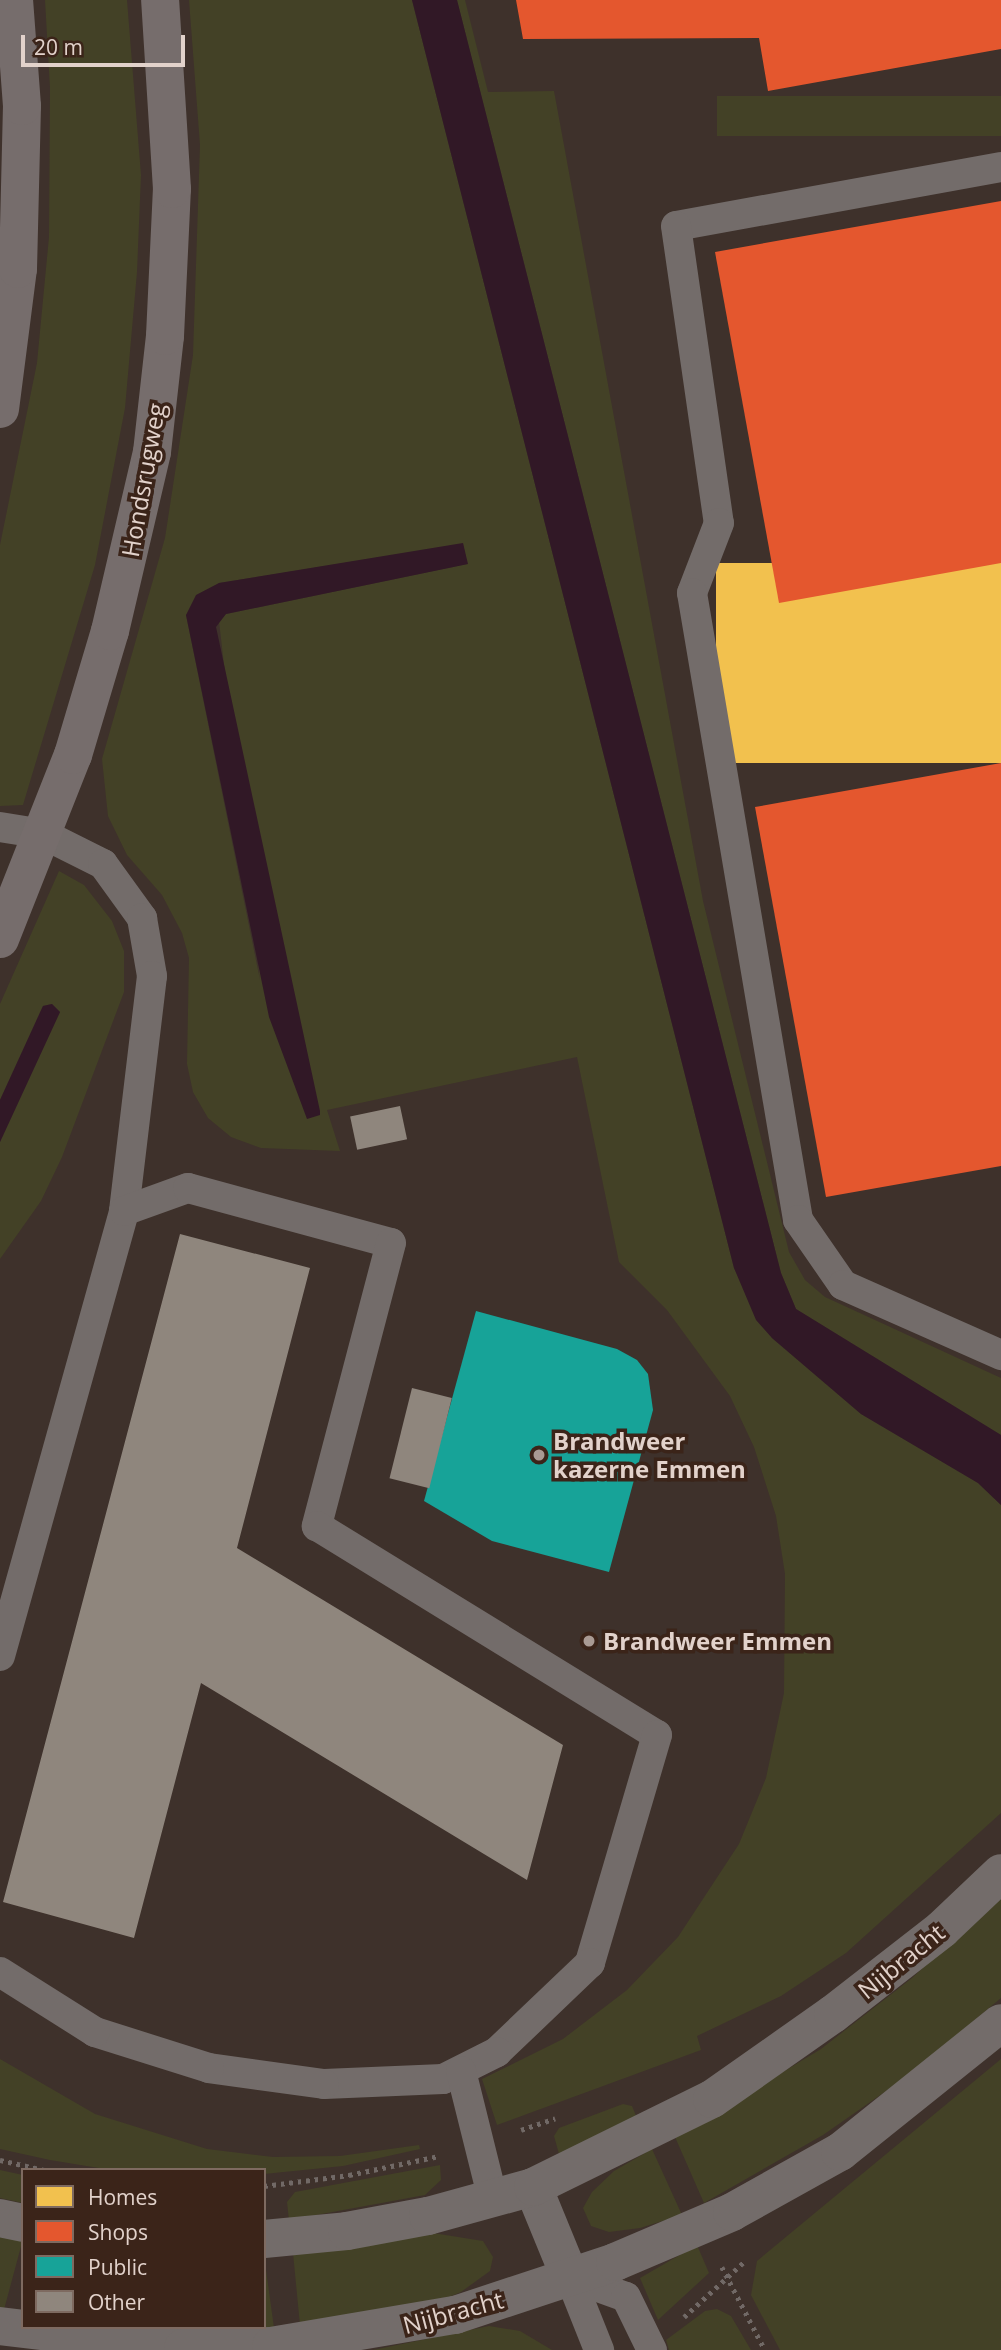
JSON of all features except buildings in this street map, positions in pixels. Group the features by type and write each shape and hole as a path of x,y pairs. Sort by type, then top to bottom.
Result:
{"main road":[{"path":"0,409 18,269 22,106 14,0"},
{"name":"Hondsrugweg","path":"0,939 73,755 110,631 152,452 165,336 172,189 160,0"}],"street":[{"name":"Nijbracht","path":"266,2239 347,2231 493,2199 533,2187 712,2099 844,2006 942,1929 1001,1873"},
{"name":"Nijbracht","path":"26,2329 183,2347 290,2345 455,2315 569,2277 732,2212 840,2152 1001,2023"},
{"path":"533,2187 569,2277"},
{"path":"0,2218 21,2223"},
{"name":"Nijbracht","path":"0,2326 21,2328"}],"lane":[{"path":"1001,167 676,226 719,523 692,593 798,1220 843,1285 1001,1355"},
{"path":"0,827 43,834 103,864 142,918 152,976 124,1211 0,1656"},
{"path":"0,1972 95,2032 209,2067 324,2084 443,2079 496,2052 590,1963 657,1735 317,1526 391,1243 188,1188 124,1211"},
{"path":"461,2071 493,2199"},
{"path":"569,2277 600,2350"},
{"path":"569,2277 626,2297 652,2350"}],"path":[{"path":"266,2186 401,2165 479,2144 567,2114"},
{"path":"0,2160 35,2168"},
{"path":"727,2279 765,2350"}],"shaded area":[{"path":"45,0 127,0 141,175 137,272 125,408 95,565 23,805 0,806 0,545 37,363 49,237 50,88"},
{"path":"189,0 412,0 734,1268 772,1338 861,1414 978,1483 1001,1505 1001,1813 846,1953 781,1996 697,2036 701,2050 497,2125 482,2079 563,2039 627,1990 678,1937 739,1844 766,1778 784,1693 785,1574 776,1516 754,1447 730,1396 667,1310 619,1262 577,1057 327,1110 340,1151 261,1148 231,1137 208,1118 193,1092 187,1064 189,958 182,933 162,895 127,855 108,816 102,759 165,538 193,355 200,145","holes":["463,544 467,564 226,614 219,621 260,980 186,615 219,583"]},
{"path":"412,0 457,0 781,1273 796,1309 1001,1435 1001,1505 978,1483 861,1414 772,1338 756,1320 734,1268"},
{"path":"457,0 465,0 488,92 554,91 703,901 789,1252 805,1280 825,1297 1001,1378 1001,1435 796,1309 781,1273"},
{"path":"717,96 1001,96 1001,136 717,136"},
{"path":"463,543 468,564 226,614 216,627 320,1111 320,1115 307,1119 269,1017 186,615 196,595 219,583"},
{"path":"59,871 84,885 112,921 124,951 124,992 62,1157 41,1201 0,1259 0,1142 60,1012 52,1004 43,1006 0,1100 0,1004"},
{"path":"52,1004 60,1012 0,1142 0,1100 43,1006"},
{"path":"1001,1896 1001,1998 909,2075 823,2135 704,2203 675,2137 821,2049 912,1978"},
{"path":"0,2059 95,2114 207,2149 273,2157 340,2156 419,2145 420,2149 343,2166 266,2174 266,2168 99,2168 0,2149"},
{"path":"1001,2059 1001,2350 780,2350 751,2295 757,2261"},
{"path":"623,2104 632,2106 637,2118 559,2154 554,2136 559,2128"},
{"path":"652,2149 682,2215 640,2228 609,2232 591,2226 583,2208 592,2192 614,2171"},
{"path":"440,2165 441,2180 425,2195 289,2220 287,2202 295,2192"},
{"path":"0,2170 21,2175 21,2203 0,2198"},
{"path":"0,2232 21,2238 21,2246 4,2312 0,2311"},
{"path":"433,2233 483,2241 493,2257 490,2271 461,2292 432,2304 300,2325 293,2253"},
{"path":"697,2245 709,2273 658,2320 640,2278"},
{"path":"266,2270 274,2328 266,2328"},
{"path":"717,2309 731,2316 751,2350 669,2350 666,2340 705,2311"},
{"path":"489,2326 520,2331 552,2350 373,2350"}],"place":[{"name":"Brandweer kazerne Emmen","path":"539,1455"},
{"name":"Brandweer Emmen","path":"589,1641"}]}
